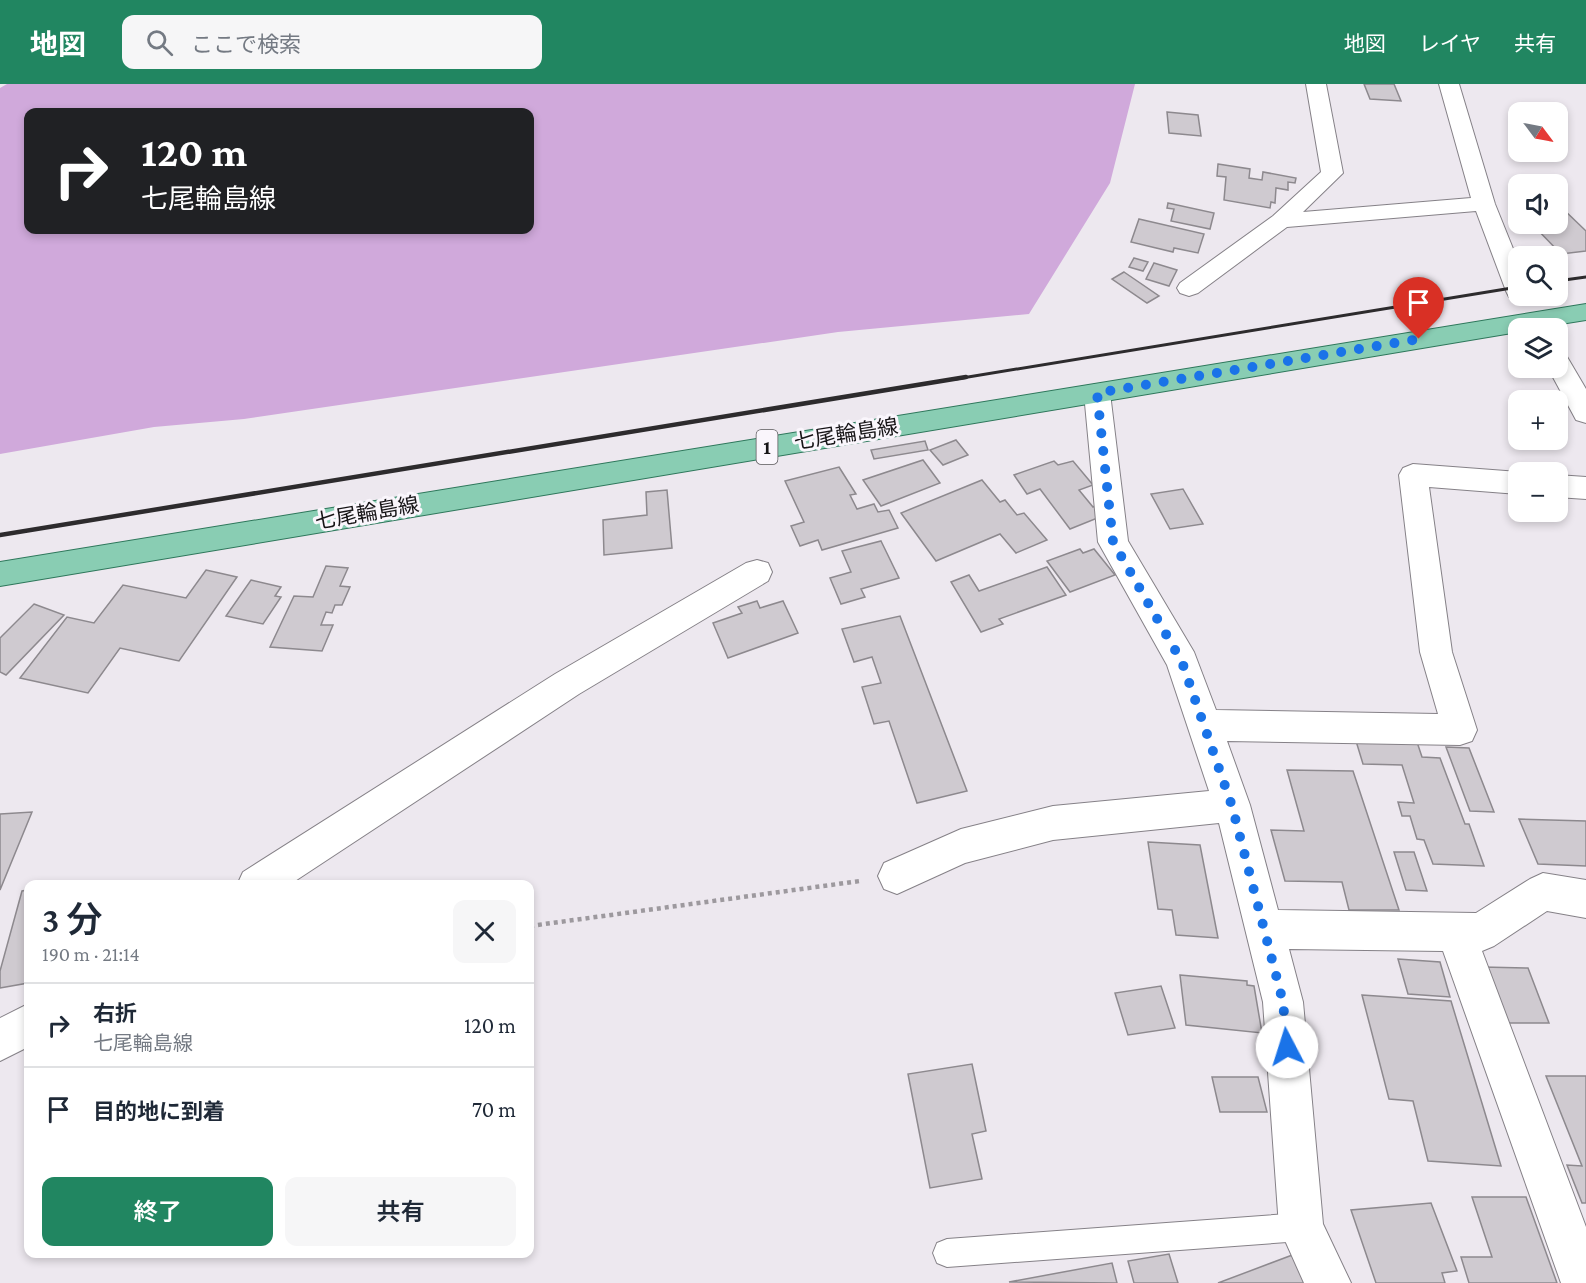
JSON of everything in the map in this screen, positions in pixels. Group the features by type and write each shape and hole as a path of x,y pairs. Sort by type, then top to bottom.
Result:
{"main road":[{"name":"七尾輪島線","path":"1561,318 1586,312"},
{"name":"七尾輪島線","path":"0,574 1097,393 1508,328"}],"street":[{"path":"1189,288 1281,221 1332,173 1316,84"},
{"path":"1449,84 1484,204 1508,265"},
{"path":"1281,221 1484,204"},
{"path":"1566,378 1586,413"},
{"path":"1097,393 1113,542 1182,662 1232,806 1283,1002 1301,1227 1328,1283"},
{"path":"1204,725 1460,730 1436,652 1413,476 1508,482"},
{"path":"1568,487 1586,488"},
{"path":"264,880 567,684 757,572"},
{"path":"897,876 961,847 1053,824 1232,806"},
{"path":"1264,929 1479,932 1543,892 1586,899"},
{"path":"1455,932 1584,1283"},
{"path":"0,1041 24,1026"}],"lane":[{"path":"947,1253 1301,1227"}],"path":[{"path":"534,925 897,876"}],"shaded area":[{"path":"7,84 1135,84 1110,183 1029,314 838,332 244,419 154,427 0,454 0,88"}],"building":[{"path":"1364,84 1394,84 1401,101 1370,99"},
{"path":"1167,112 1198,115 1201,136 1169,133"},
{"path":"1218,164 1250,169 1249,178 1262,180 1263,172 1296,178 1295,183 1288,182 1288,190 1276,188 1275,203 1271,202 1270,208 1224,200 1226,177 1217,176"},
{"path":"1168,203 1214,213 1210,229 1171,221 1174,209 1167,208"},
{"path":"1568,214 1586,231 1586,251 1568,253 1568,246 1553,246 1542,234 1568,234"},
{"path":"1139,219 1204,234 1198,253 1174,248 1173,252 1131,242"},
{"path":"1134,258 1148,262 1143,271 1129,267"},
{"path":"1154,263 1177,270 1169,286 1146,279"},
{"path":"1124,272 1159,296 1147,303 1112,279"},
{"path":"956,440 968,455 943,465 930,450"},
{"path":"925,441 928,450 874,459 871,450"},
{"path":"923,460 940,483 881,506 863,480"},
{"path":"1054,461 1058,465 1073,461 1093,485 1079,490 1093,507 1097,505 1105,515 1070,529 1040,489 1027,494 1014,475"},
{"path":"839,467 856,494 850,495 857,509 874,504 878,512 889,510 898,528 822,550 818,540 800,546 791,526 804,522 785,481"},
{"path":"982,480 1000,502 1005,500 1017,515 1024,513 1047,540 1016,553 1000,534 936,561 901,513"},
{"path":"1183,489 1203,524 1170,529 1151,494"},
{"path":"667,490 672,548 604,555 603,520 647,515 646,492"},
{"path":"881,541 899,578 861,589 865,597 841,604 830,578 851,572 842,551"},
{"path":"1080,549 1083,553 1094,549 1115,575 1070,592 1047,561"},
{"path":"326,566 348,568 340,586 350,587 342,605 335,605 332,613 326,612 321,625 333,625 322,651 270,647 294,596 313,597"},
{"path":"1047,567 1066,595 999,619 1003,624 981,632 951,582 969,575 979,591"},
{"path":"206,570 237,577 179,661 120,648 88,693 20,678 67,617 94,623 123,585 186,598"},
{"path":"251,580 281,587 275,596 281,597 263,624 226,616"},
{"path":"757,601 760,608 783,601 798,633 728,658 713,623 742,613 738,607"},
{"path":"34,604 64,615 6,675 0,672 0,638"},
{"path":"900,616 967,791 917,803 889,721 874,724 862,687 881,683 872,657 854,662 842,629"},
{"path":"1356,741 1417,742 1422,757 1440,758 1465,824 1469,824 1484,866 1433,864 1424,840 1417,839 1410,816 1402,816 1398,802 1414,803 1402,765 1363,764"},
{"path":"1446,747 1469,748 1494,812 1470,811"},
{"path":"1287,770 1353,771 1399,910 1349,910 1342,882 1285,881 1271,830 1304,831"},
{"path":"32,812 0,890 0,814"},
{"path":"1519,819 1586,821 1586,866 1538,864"},
{"path":"1148,842 1200,845 1218,938 1176,935 1172,910 1158,909"},
{"path":"1394,852 1414,852 1427,891 1406,890"},
{"path":"22,891 24,891 24,984 0,988 0,971"},
{"path":"1398,959 1440,962 1450,997 1408,994"},
{"path":"1482,967 1528,968 1549,1023 1503,1023"},
{"path":"1180,975 1247,981 1247,985 1254,986 1262,1033 1186,1025"},
{"path":"1161,986 1175,1028 1128,1035 1115,993"},
{"path":"1362,995 1451,1001 1501,1166 1428,1161 1413,1101 1389,1099"},
{"path":"972,1064 986,1131 972,1134 982,1179 930,1188 908,1074"},
{"path":"1546,1076 1586,1076 1586,1203 1582,1203 1567,1165 1582,1166"},
{"path":"1212,1077 1258,1077 1267,1112 1220,1112"},
{"path":"1472,1197 1526,1197 1557,1283 1469,1283 1461,1257 1492,1257"},
{"path":"1431,1203 1457,1271 1442,1273 1445,1283 1376,1283 1351,1210"},
{"path":"1169,1254 1178,1283 1134,1283 1128,1261"},
{"path":"1295,1254 1309,1283 1218,1283"},
{"path":"1112,1263 1117,1283 1009,1282"}],"railway":[{"path":"1568,279 1586,277"},
{"path":"956,379 1508,289"},
{"path":"0,535 966,377"}],"route":[{"path":"1287,1047 1283,1002 1232,806 1182,662 1113,542 1097,393 1419,339"}]}
